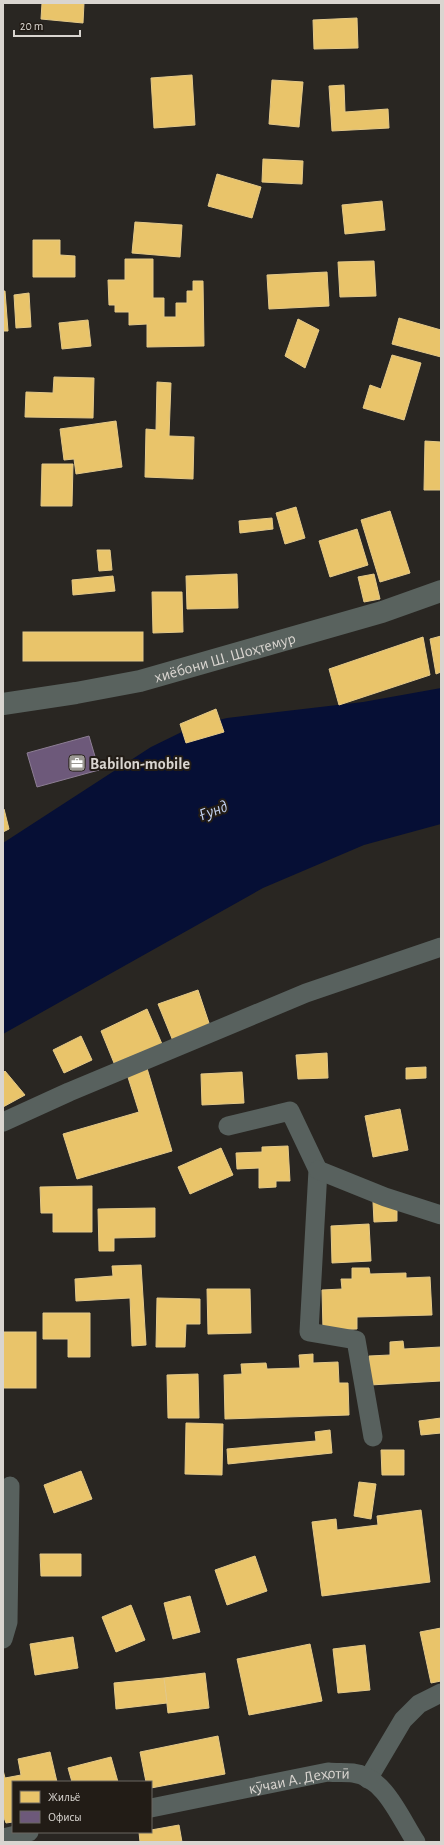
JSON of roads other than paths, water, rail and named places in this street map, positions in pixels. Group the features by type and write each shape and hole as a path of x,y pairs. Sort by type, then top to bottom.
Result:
{"main road":[{"name":"хиёбони Ш. Шоҳтемур","path":"3,704 76,693 140,681 382,612 441,591"}],"street":[{"path":"3,1122 69,1092 306,993 441,947"},
{"path":"228,1126 290,1111 318,1170 309,1332 356,1340 373,1437"},
{"path":"318,1170 386,1197 441,1215"},
{"path":"3,1639 8,1622 10,1486"},
{"path":"368,1778 403,1720 419,1704 441,1693"},
{"name":"кӯчаи А. Деҳотӣ","path":"152,1808 328,1772 354,1773 368,1778 381,1787 416,1842"},
{"path":"3,1838 25,1833"}],"water":[{"name":"Ғунд","path":"441,688 441,824 364,845 263,888 3,1034 3,843 151,747 194,726 227,718 363,702"}],"place":[{"name":"Babilon-mobile","path":"77,763"}]}
